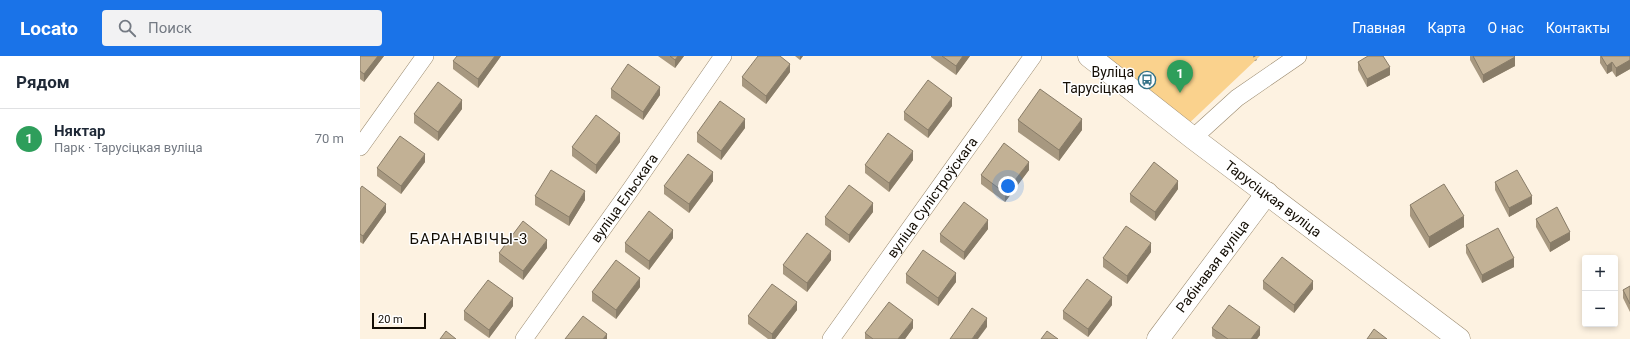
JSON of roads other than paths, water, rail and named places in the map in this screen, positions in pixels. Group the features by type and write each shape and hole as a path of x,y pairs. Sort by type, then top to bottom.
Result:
{"street":[{"path":"360,147 425,56"},
{"name":"вуліца Ельскага","path":"524,339 631,189 723,56"},
{"name":"вуліца Сулістроўскага","path":"831,339 1033,56"},
{"name":"Тарусіцкая вуліца","path":"1089,56 1193,138 1459,339"},
{"path":"1193,138 1237,98 1298,56"},
{"name":"Рабінавая вуліца","path":"1158,339 1267,193"}],"place":[{"name":"Вуліца Тарусіцкая","path":"1147,80"},
{"name":"Няктар","path":"1180,93"}],"district":[{"name":"БАРАНАВІЧЫ-3","path":"469,239"}]}
